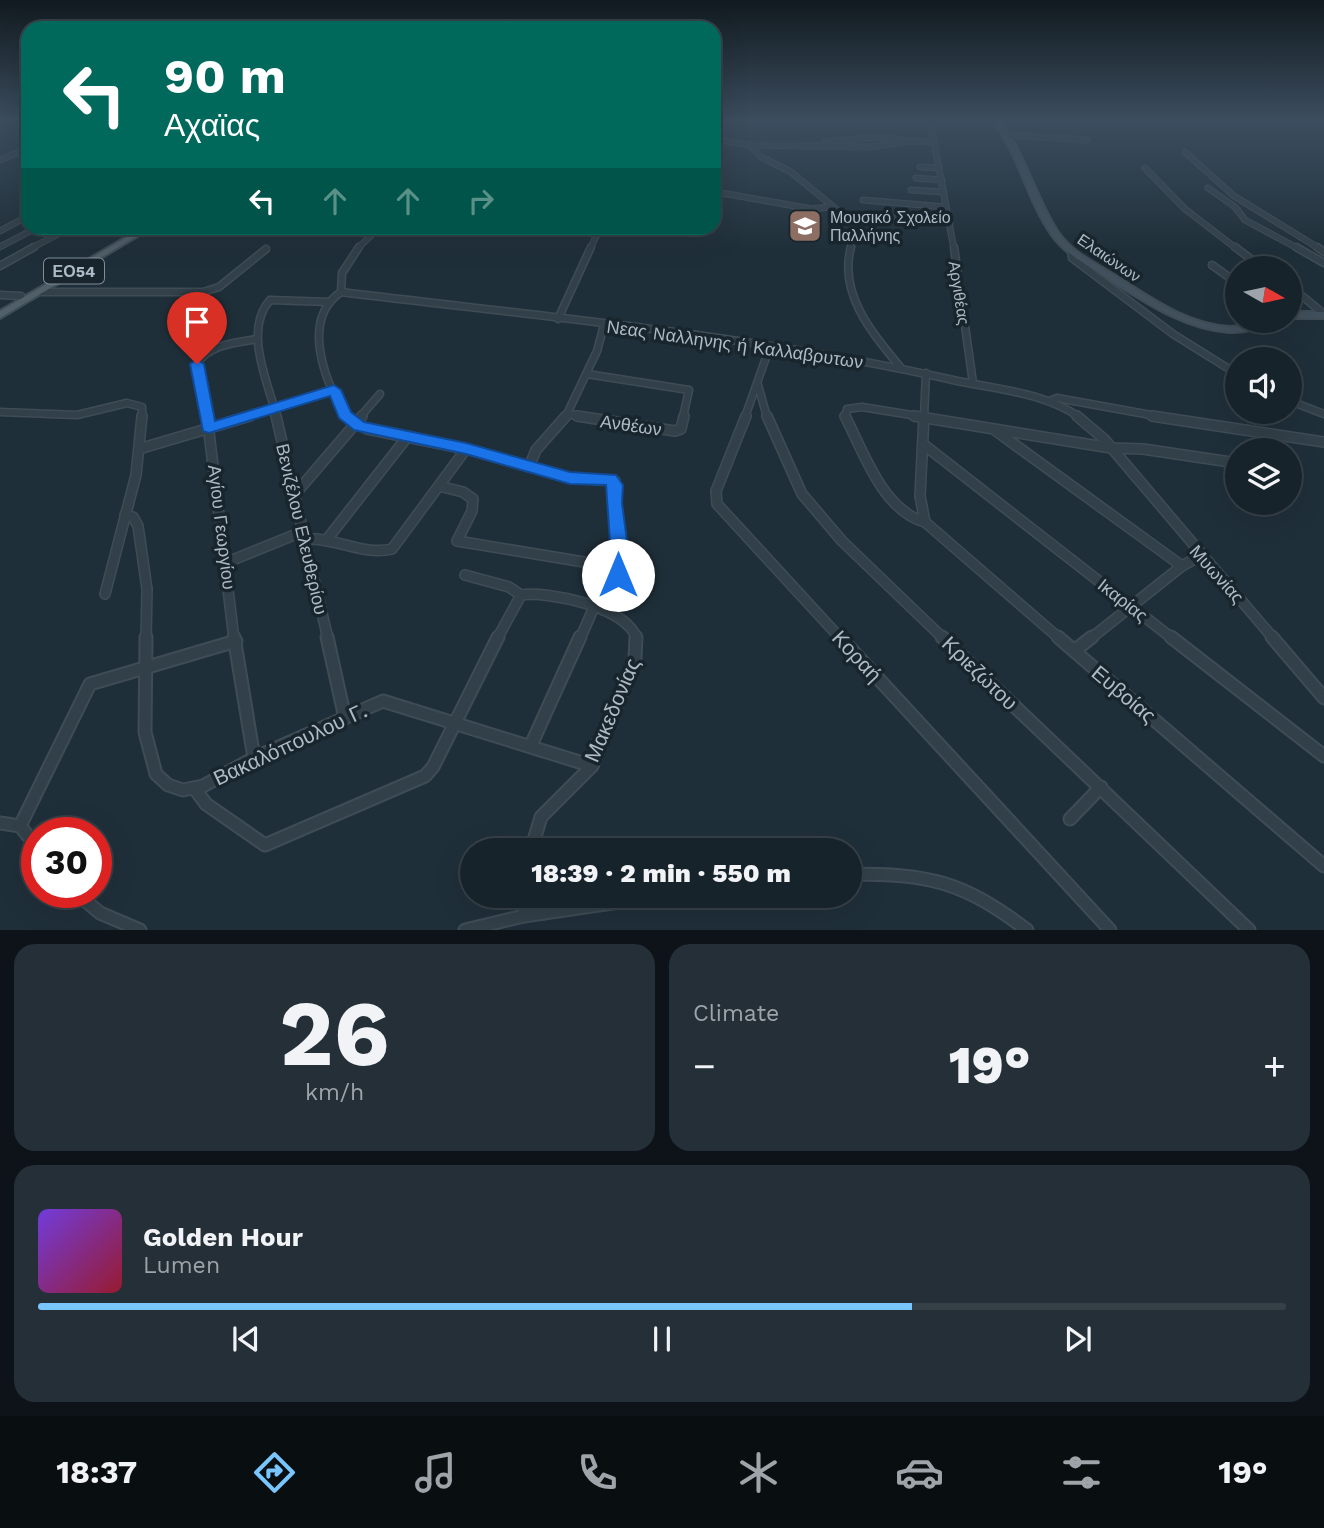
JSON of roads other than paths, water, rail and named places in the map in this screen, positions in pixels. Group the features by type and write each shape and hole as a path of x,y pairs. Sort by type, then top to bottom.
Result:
{"main road":[{"name":"Ελαιώνων","path":"1021,164 1048,223 1071,251 1158,307 1178,316 1225,326"},
{"name":"ΕΟ54","path":"0,308 126,235"},
{"name":"ΕΟ54","path":"0,315 135,235"},
{"path":"1302,315 1324,315"}],"street":[{"path":"773,164 794,175 855,227 847,264 851,292 872,330 901,368"},
{"name":"Αργιθέας","path":"938,164 950,223 973,383"},
{"path":"1199,164 1228,191 1324,252"},
{"path":"920,167 939,168"},
{"path":"1144,168 1184,209 1247,256"},
{"path":"916,178 942,180"},
{"path":"1208,188 1235,207 1250,223 1324,263"},
{"path":"911,190 944,192"},
{"path":"722,193 811,209 830,207"},
{"path":"863,200 946,206"},
{"path":"874,216 950,223"},
{"path":"0,231 21,220"},
{"path":"0,247 23,235"},
{"path":"0,266 56,235"},
{"path":"372,235 346,263 340,278 340,290 329,302 318,331 334,390 345,415 355,424 466,449 570,478 615,481 620,568 531,745"},
{"path":"558,319 597,235"},
{"path":"39,292 203,292 219,287 266,249"},
{"path":"1071,251 1072,258 1113,289 1225,367"},
{"path":"1212,265 1225,274"},
{"name":"Νεας Nαλληνης ή Καλλαβρυτων","path":"340,290 682,334 926,373 1050,401 1086,423 1111,448"},
{"path":"0,295 21,296"},
{"path":"1302,296 1324,315"},
{"name":"Βενιζέλου Ελευθερίου","path":"329,302 278,298 268,301 258,315 257,339 296,493 345,718"},
{"path":"528,467 536,450 568,414 587,374 604,325"},
{"name":"Αγίου Γεωργίου","path":"254,758 241,697 219,492 198,360 212,350 257,339"},
{"name":"Κοραή","path":"769,349 716,491 717,504 1110,929"},
{"path":"925,522 920,496 926,373"},
{"name":"Ανθέων","path":"568,414 675,431 681,429 689,390 587,374"},
{"name":"Κριεζώτου","path":"758,383 767,417 807,501 856,555 1249,929"},
{"path":"139,449 334,390"},
{"path":"296,493 380,394"},
{"path":"1050,401 1057,398 1220,428 1324,442"},
{"path":"0,412 84,414 125,403 137,403 142,409 139,449 105,594"},
{"name":"Ευβοίας","path":"923,418 853,406 845,415 872,467 904,515 916,523 925,522 1324,866"},
{"path":"1302,406 1323,414"},
{"path":"923,418 1111,448 1143,449 1225,461"},
{"path":"994,430 1182,566"},
{"path":"328,538 408,436"},
{"name":"Ικαρίας","path":"923,444 1324,756"},
{"name":"Μυωνίας","path":"1111,448 1200,556 1324,698"},
{"path":"225,563 305,535 378,551 392,549 466,449"},
{"path":"439,486 463,492 473,499 472,511 457,541 620,568"},
{"path":"125,515 136,520 147,589 145,732 150,758 160,779 174,789 192,790 206,804 259,843 269,844 425,776 433,767 520,595"},
{"path":"1074,651 1182,566 1200,556"},
{"name":"Μακεδονίας","path":"465,575 509,587 520,595 537,593 598,608 629,625 637,641 637,649 592,766 541,817 535,838"},
{"path":"0,823 20,826 90,684 236,641"},
{"name":"Βακαλόπουλου Γ.","path":"192,790 254,758 378,702 389,701 592,766"},
{"path":"1070,819 1101,787"},
{"path":"862,874 917,875 956,883 1002,909 1027,929"},
{"path":"94,908 140,929"},
{"path":"524,916 525,908"},
{"path":"465,929 578,908"}],"place":[{"name":"Μουσικό Σχολείο Παλλήνης","path":"805,226"}]}
